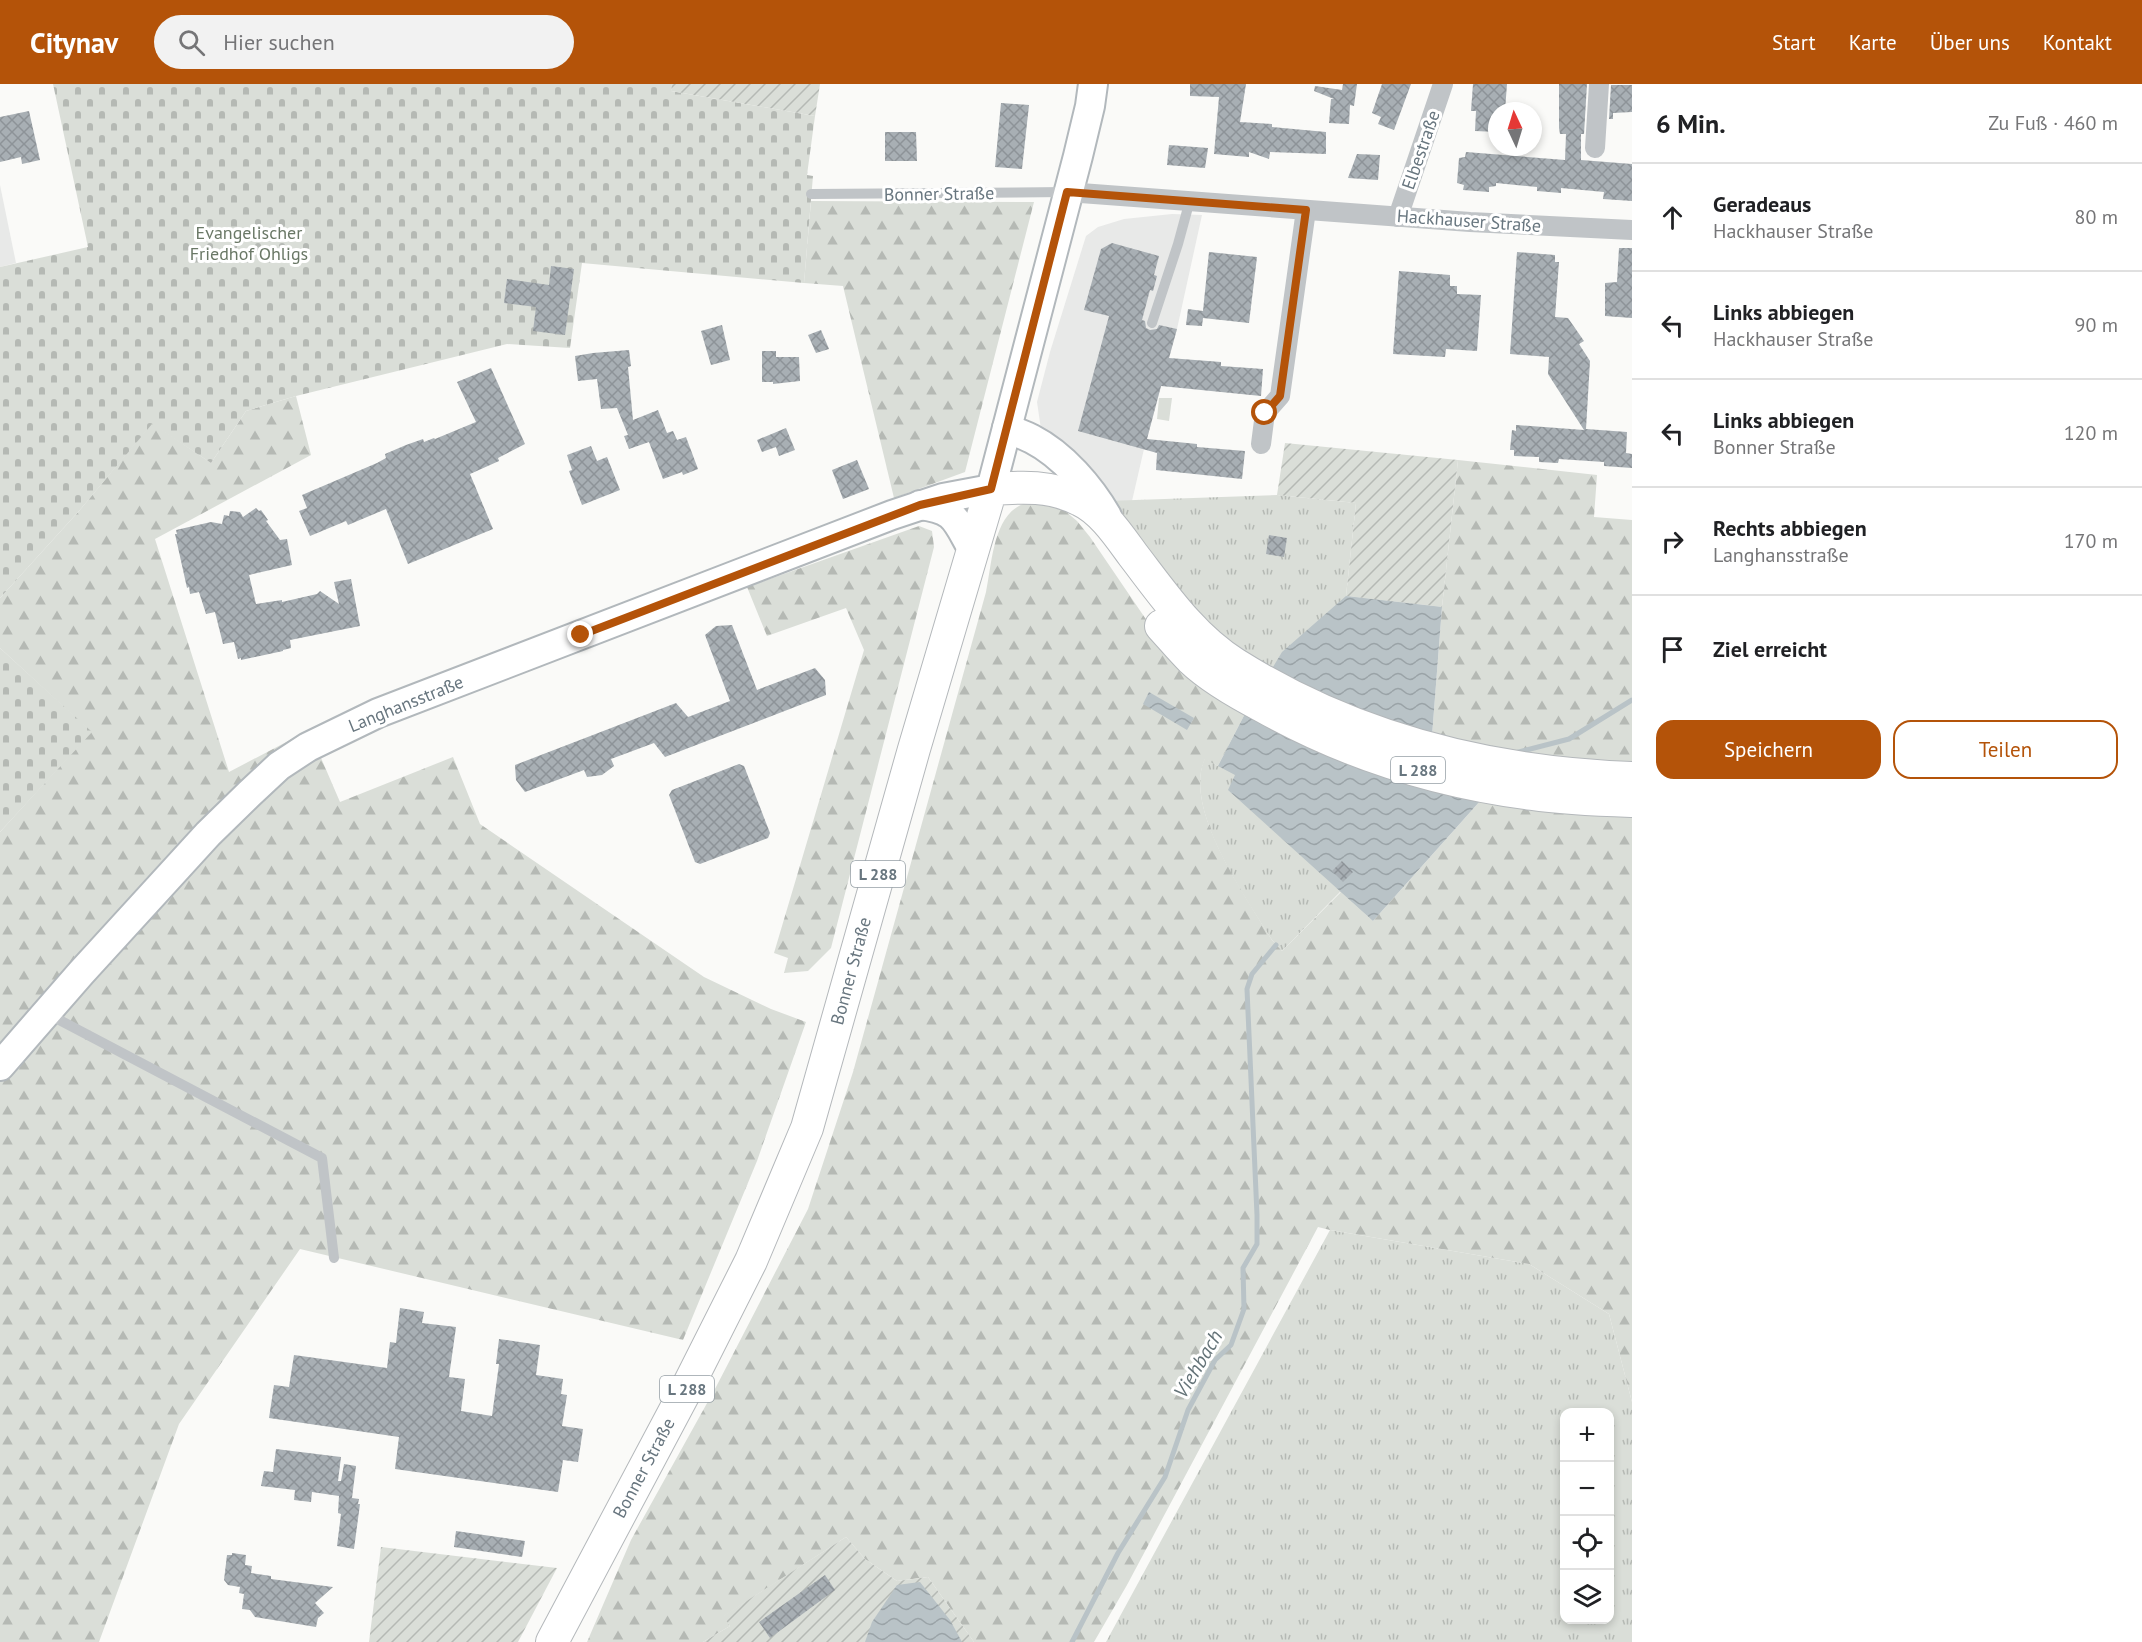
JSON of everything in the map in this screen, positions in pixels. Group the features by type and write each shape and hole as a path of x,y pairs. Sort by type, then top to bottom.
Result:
{"main road":[{"name":"L 288","path":"991,489 1032,487 1063,493 1082,501 1095,511 1119,536 1177,612 1208,645 1227,673 1285,719 1329,739 1411,769 1483,786 1532,794 1632,801"},
{"name":"Bonner Straße","path":"552,1642 688,1386 751,1261 807,1128 991,489"},
{"name":"L 288","path":"1063,493 1099,534 1161,625 1192,661 1416,745 1504,766 1581,776 1632,778"}],"street":[{"name":"Bonner Straße","path":"991,489 1088,116 1093,84"},
{"name":"Elbestraße","path":"1398,217 1443,84"},
{"path":"1595,148 1599,84"},
{"name":"Hackhauser Straße","path":"1067,192 1398,217 1632,230"},
{"path":"1261,444 1265,413 1280,396 1306,210"},
{"name":"L 288","path":"1007,428 1034,440 1073,472 1100,503 1119,536"},
{"name":"Langhansstraße","path":"0,1066 45,1013 208,834 279,766 308,747 378,713 920,505 991,489"},
{"path":"920,505 937,507 954,517 973,550"}],"lane":[{"name":"Bonner Straße","path":"811,194 1067,192"},
{"path":"1152,322 1190,200"},
{"path":"45,1013 322,1158 334,1258"}],"shaded area":[{"path":"0,185 16,263 0,267"},
{"path":"1172,214 1202,215 1177,329 1132,501 1107,501 1042,436 1037,402 1086,236 1098,227 1124,219"}],"green space":[{"name":"Evangelischer Friedhof Ohligs","path":"53,84 672,84 671,91 815,116 807,175 813,176 804,283 582,263 570,348 507,344 296,396 246,411 211,463 152,424 79,511 0,598 0,267 88,247"},
{"path":"672,84 820,84 815,116 671,91"},
{"path":"811,201 1034,202 965,472 894,498 843,286 804,283"},
{"path":"296,396 311,455 155,539 229,772 309,730 340,802 453,757 480,824 704,977 771,1009 806,1022 757,1161 683,1340 300,1249 179,1424 99,1642 0,1642 0,832 91,732 0,648 0,598 79,511 152,423 211,463 246,411"},
{"path":"1159,398 1172,398 1169,421 1157,419"},
{"path":"1285,443 1458,460 1442,607 1346,596 1356,503 1277,495"},
{"path":"1458,460 1597,475 1594,517 1632,520 1632,764 1564,761 1432,736 1442,607"},
{"path":"1277,495 1356,503 1346,596 1442,607 1285,678 1211,632 1107,501"},
{"path":"1036,501 1064,510 1077,521 1158,637 1247,710 1218,766 1205,759 1200,779 1202,802 1220,852 1272,940 1282,951 1341,892 1373,921 1481,800 1632,814 1632,1402 1609,1314 1529,1264 1318,1227 1127,1585 1094,1642 974,1642 928,1577 897,1581 865,1559 846,1537 724,1616 730,1626 703,1642 587,1642 631,1540 716,1387 808,1209 853,1072 986,592 998,535 1003,522 1011,512 1022,504"},
{"path":"919,526 932,531 934,547 831,948 808,971 784,973 788,958 774,953 864,650 846,608 767,636 747,587"},
{"path":"0,648 92,732 0,832"},
{"path":"1247,710 1373,921 1340,892 1282,951 1272,940 1247,901 1220,852 1209,826 1202,802 1200,778 1205,758 1218,766"},
{"path":"1330,1230 1529,1264 1609,1314 1632,1402 1632,1642 1106,1642"},
{"path":"846,1537 865,1559 897,1581 928,1577 974,1642 703,1642 730,1626 723,1616"},
{"path":"381,1547 557,1568 518,1642 369,1642"}],"water":[{"path":"1346,596 1442,607 1432,736 1481,800 1373,921 1228,790 1235,775 1218,766 1247,710 1282,652"},
{"path":"1149,692 1194,718 1187,730 1143,704"},
{"path":"920,1582 950,1620 962,1642 865,1642 872,1622 897,1585"}],"building":[{"path":"1190,84 1246,84 1240,122 1326,132 1326,154 1270,152 1269,159 1249,152 1249,157 1214,154 1219,97 1190,96"},
{"path":"1343,84 1357,84 1354,106 1350,105 1349,124 1329,123 1331,99 1334,99 1314,91 1315,86 1342,90"},
{"path":"1382,84 1411,84 1394,130 1378,124 1381,117 1372,113"},
{"path":"1473,84 1507,84 1506,102 1488,102 1488,132 1475,131 1476,111 1471,111"},
{"path":"1559,84 1587,84 1584,134 1581,134 1581,160 1632,164 1632,201 1603,199 1604,192 1561,188 1561,193 1537,191 1537,187 1496,183 1496,186 1489,187 1489,192 1463,190 1464,185 1457,183 1459,158 1465,157 1466,152 1488,154 1488,156 1565,160 1566,134 1560,134"},
{"path":"1611,85 1632,85 1632,112 1613,113 1613,119 1609,119"},
{"path":"1001,103 1029,105 1022,169 995,167"},
{"path":"29,111 40,160 22,164 21,157 0,162 0,117"},
{"path":"885,132 916,132 917,161 885,161"},
{"path":"1169,145 1208,148 1205,168 1167,165"},
{"path":"1357,154 1380,155 1378,180 1348,178"},
{"path":"1112,243 1159,256 1154,275 1157,276 1153,291 1150,290 1142,320 1145,321 1146,328 1150,330 1157,329 1159,325 1177,329 1169,358 1221,362 1221,366 1263,369 1261,396 1161,386 1147,439 1197,444 1197,447 1245,451 1242,479 1156,470 1157,453 1078,431 1109,316 1084,310 1101,249"},
{"path":"1619,248 1632,248 1632,318 1605,316 1605,283 1617,282"},
{"path":"1209,252 1257,257 1249,323 1203,318 1202,326 1186,325 1188,309 1203,311"},
{"path":"1517,252 1555,255 1555,262 1559,262 1555,317 1568,318 1584,341 1579,344 1590,361 1586,429 1627,432 1626,453 1632,454 1632,468 1604,466 1604,462 1559,459 1558,463 1539,462 1539,457 1514,456 1514,450 1510,450 1512,430 1516,431 1516,425 1584,430 1548,374 1549,357 1510,354"},
{"path":"551,266 574,269 565,335 533,331 536,307 504,303 507,279 549,285"},
{"path":"1399,271 1450,275 1450,286 1457,286 1457,294 1481,295 1477,351 1446,349 1445,357 1393,354"},
{"path":"722,325 730,360 711,365 701,331"},
{"path":"821,330 829,349 816,353 808,335"},
{"path":"629,350 631,366 628,367 633,420 658,410 667,433 673,431 677,440 686,437 698,469 663,479 649,442 629,449 624,436 628,435 617,408 601,409 597,379 578,381 575,356"},
{"path":"762,351 776,351 776,357 799,357 800,381 773,384 773,382 762,382"},
{"path":"491,368 525,444 498,458 499,461 470,474 493,529 408,564 386,509 348,525 346,521 310,536 299,511 307,508 302,495 377,463 386,458 385,454 406,445 423,439 424,442 435,439 476,422 457,382"},
{"path":"786,428 795,450 779,456 776,447 762,452 757,440"},
{"path":"591,446 597,461 607,457 620,490 582,505 569,471 572,470 567,455"},
{"path":"857,460 869,489 843,499 832,470"},
{"path":"256,508 261,510 280,540 287,539 292,565 249,575 256,604 282,600 282,602 317,594 320,591 339,604 334,582 351,579 360,626 290,640 291,648 241,660 241,658 238,659 234,642 223,644 215,612 206,614 199,592 190,594 189,587 187,588 175,534 177,534 176,530 211,522 222,524 224,515 229,516 230,511 240,512 243,517"},
{"path":"1269,535 1287,538 1284,557 1266,554"},
{"path":"732,625 757,690 815,668 825,680 826,695 665,757 654,743 611,759 614,766 602,775 587,777 584,770 525,792 516,780 515,765 676,703 688,717 730,701 705,635 716,626"},
{"path":"739,764 744,766 770,833 768,838 700,864 695,862 669,795 672,790"},
{"path":"1342,861 1353,872 1343,882 1332,871"},
{"path":"400,1308 424,1312 422,1323 456,1327 449,1377 465,1379 461,1411 492,1416 499,1364 496,1364 499,1339 540,1345 536,1375 563,1379 561,1394 567,1395 562,1426 583,1429 578,1462 563,1460 558,1492 395,1469 399,1437 269,1418 274,1385 289,1387 294,1355 387,1368 390,1342 396,1343"},
{"path":"276,1449 341,1457 338,1481 341,1481 344,1464 356,1466 352,1498 359,1499 358,1504 360,1504 354,1549 337,1546 341,1514 338,1513 339,1496 312,1492 311,1502 294,1500 295,1490 261,1486 264,1471 273,1472"},
{"path":"456,1531 525,1541 522,1557 454,1547"},
{"path":"232,1553 246,1555 245,1565 252,1566 251,1573 271,1576 271,1579 333,1587 315,1603 324,1613 318,1618 316,1627 255,1617 250,1610 242,1609 244,1594 239,1593 240,1587 228,1585 224,1580 227,1555 232,1555"},
{"path":"825,1575 835,1590 770,1638 759,1622"}],"waterway":[{"name":"Viehbach","path":"1515,753 1569,739 1632,700"},
{"name":"Viehbach","path":"1072,1642 1118,1553 1165,1477 1188,1410 1215,1360 1231,1345 1244,1309 1243,1268 1257,1244 1247,989 1252,974 1276,945"}],"route":[{"path":"581,635 920,505 991,489 1067,192 1306,210 1280,396 1265,413"}]}
